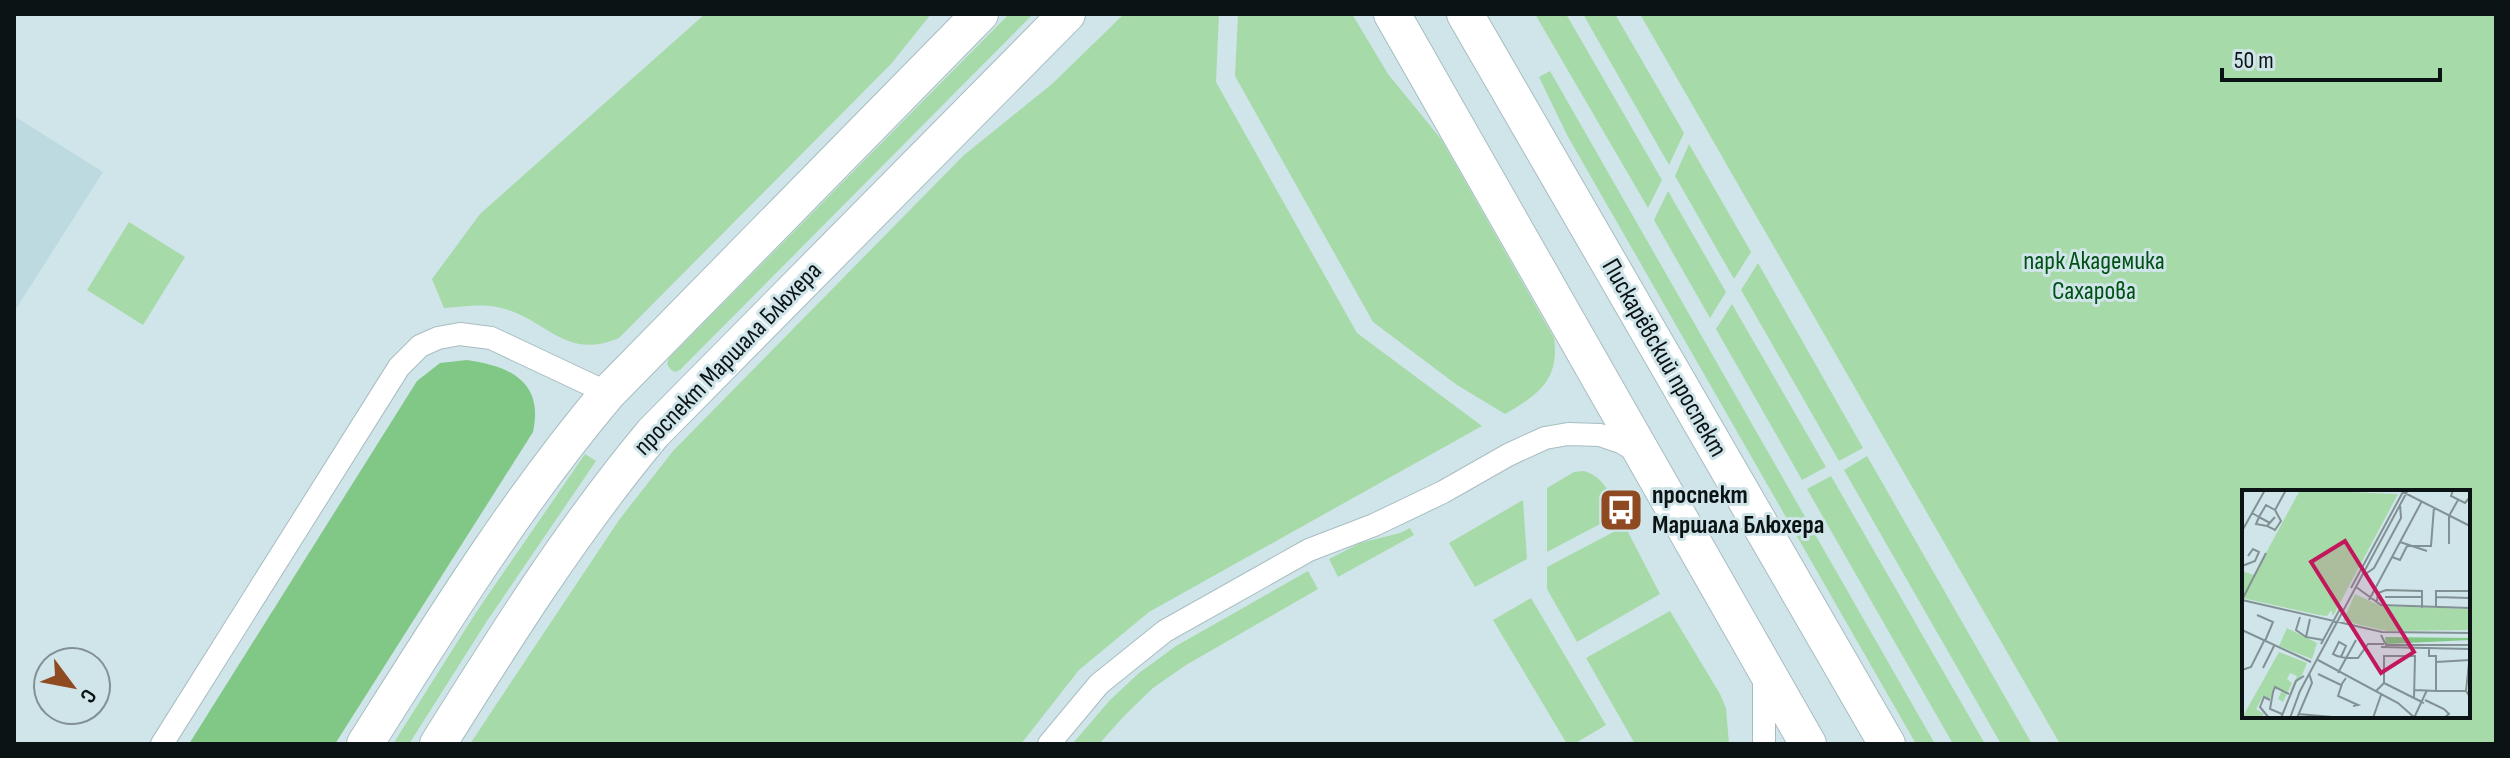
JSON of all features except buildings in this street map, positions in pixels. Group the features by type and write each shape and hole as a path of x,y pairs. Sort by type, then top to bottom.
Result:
{"main road":[{"path":"365,744 511,519 563,445 608,393 980,14"},
{"name":"проспект Маршала Блюхера","path":"438,744 562,552 653,433 1067,14"},
{"path":"1392,14 1808,744"},
{"name":"Пискарёвский проспект","path":"1465,14 1887,744"},
{"path":"608,393 653,433"}],"street":[{"path":"162,744 399,367 420,346 438,338 460,334 491,338 608,393"},
{"path":"1049,744 1099,684 1165,631 1309,550 1430,499 1545,438 1568,434 1600,435 1621,442 1642,455"},
{"path":"1764,667 1764,744"}],"shaded area":[{"path":"14,116 103,172 14,312"}],"green space":[{"path":"705,14 931,14 891,64 619,338 584,345 570,342 517,313 501,308 444,308 432,279 480,214"},
{"path":"1009,14 1033,14 680,370 675,372 670,369 667,364 669,358"},
{"path":"1124,14 1219,14 1216,82 1357,333 1482,426 1149,612 1079,670 1021,744 470,744 619,520 673,451 964,155 1052,84"},
{"path":"1238,14 1352,14 1388,74 1441,139 1554,338 1554,365 1537,393 1505,414 1457,385 1373,322 1235,76"},
{"path":"1535,14 1566,14 1662,180 1648,208"},
{"path":"1583,14 1615,14 1684,133 1669,165"},
{"name":"парк Академика Сахарова","path":"1640,14 2496,14 2496,744 2060,744"},
{"path":"1550,71 1935,744 1916,744 1567,135 1539,77"},
{"path":"1689,144 1751,252 1734,279 1675,176"},
{"path":"1668,191 1726,292 1710,318 1654,220"},
{"path":"129,222 185,257 143,325 87,290"},
{"path":"1758,263 1863,448 1839,461 1741,290"},
{"path":"1732,304 1826,467 1802,480 1716,329"},
{"path":"467,360 497,367 520,379 533,400 533,432 335,744 189,744 417,381 440,363"},
{"path":"585,454 596,461 487,621 409,744 393,744 475,614"},
{"path":"1867,456 2032,744 2001,744 1844,470"},
{"path":"1584,471 1602,482 1619,514 1547,552 1547,488 1574,472"},
{"path":"1831,476 1985,744 1953,744 1807,489"},
{"path":"1523,500 1527,559 1475,587 1449,543"},
{"path":"1410,528 1414,535 1338,577 1329,559 1360,543"},
{"path":"1621,528 1627,530 1660,594 1577,642 1547,589 1547,567"},
{"path":"1308,571 1318,589 1186,665 1153,688 1099,744 1074,742 1110,700 1139,673 1176,646"},
{"path":"1531,598 1606,725 1574,744 1567,744 1493,620"},
{"path":"1670,611 1720,694 1726,708 1729,744 1635,744 1586,658"}],"place":[{"name":"проспект Маршала Блюхера","path":"1621,510"}]}
